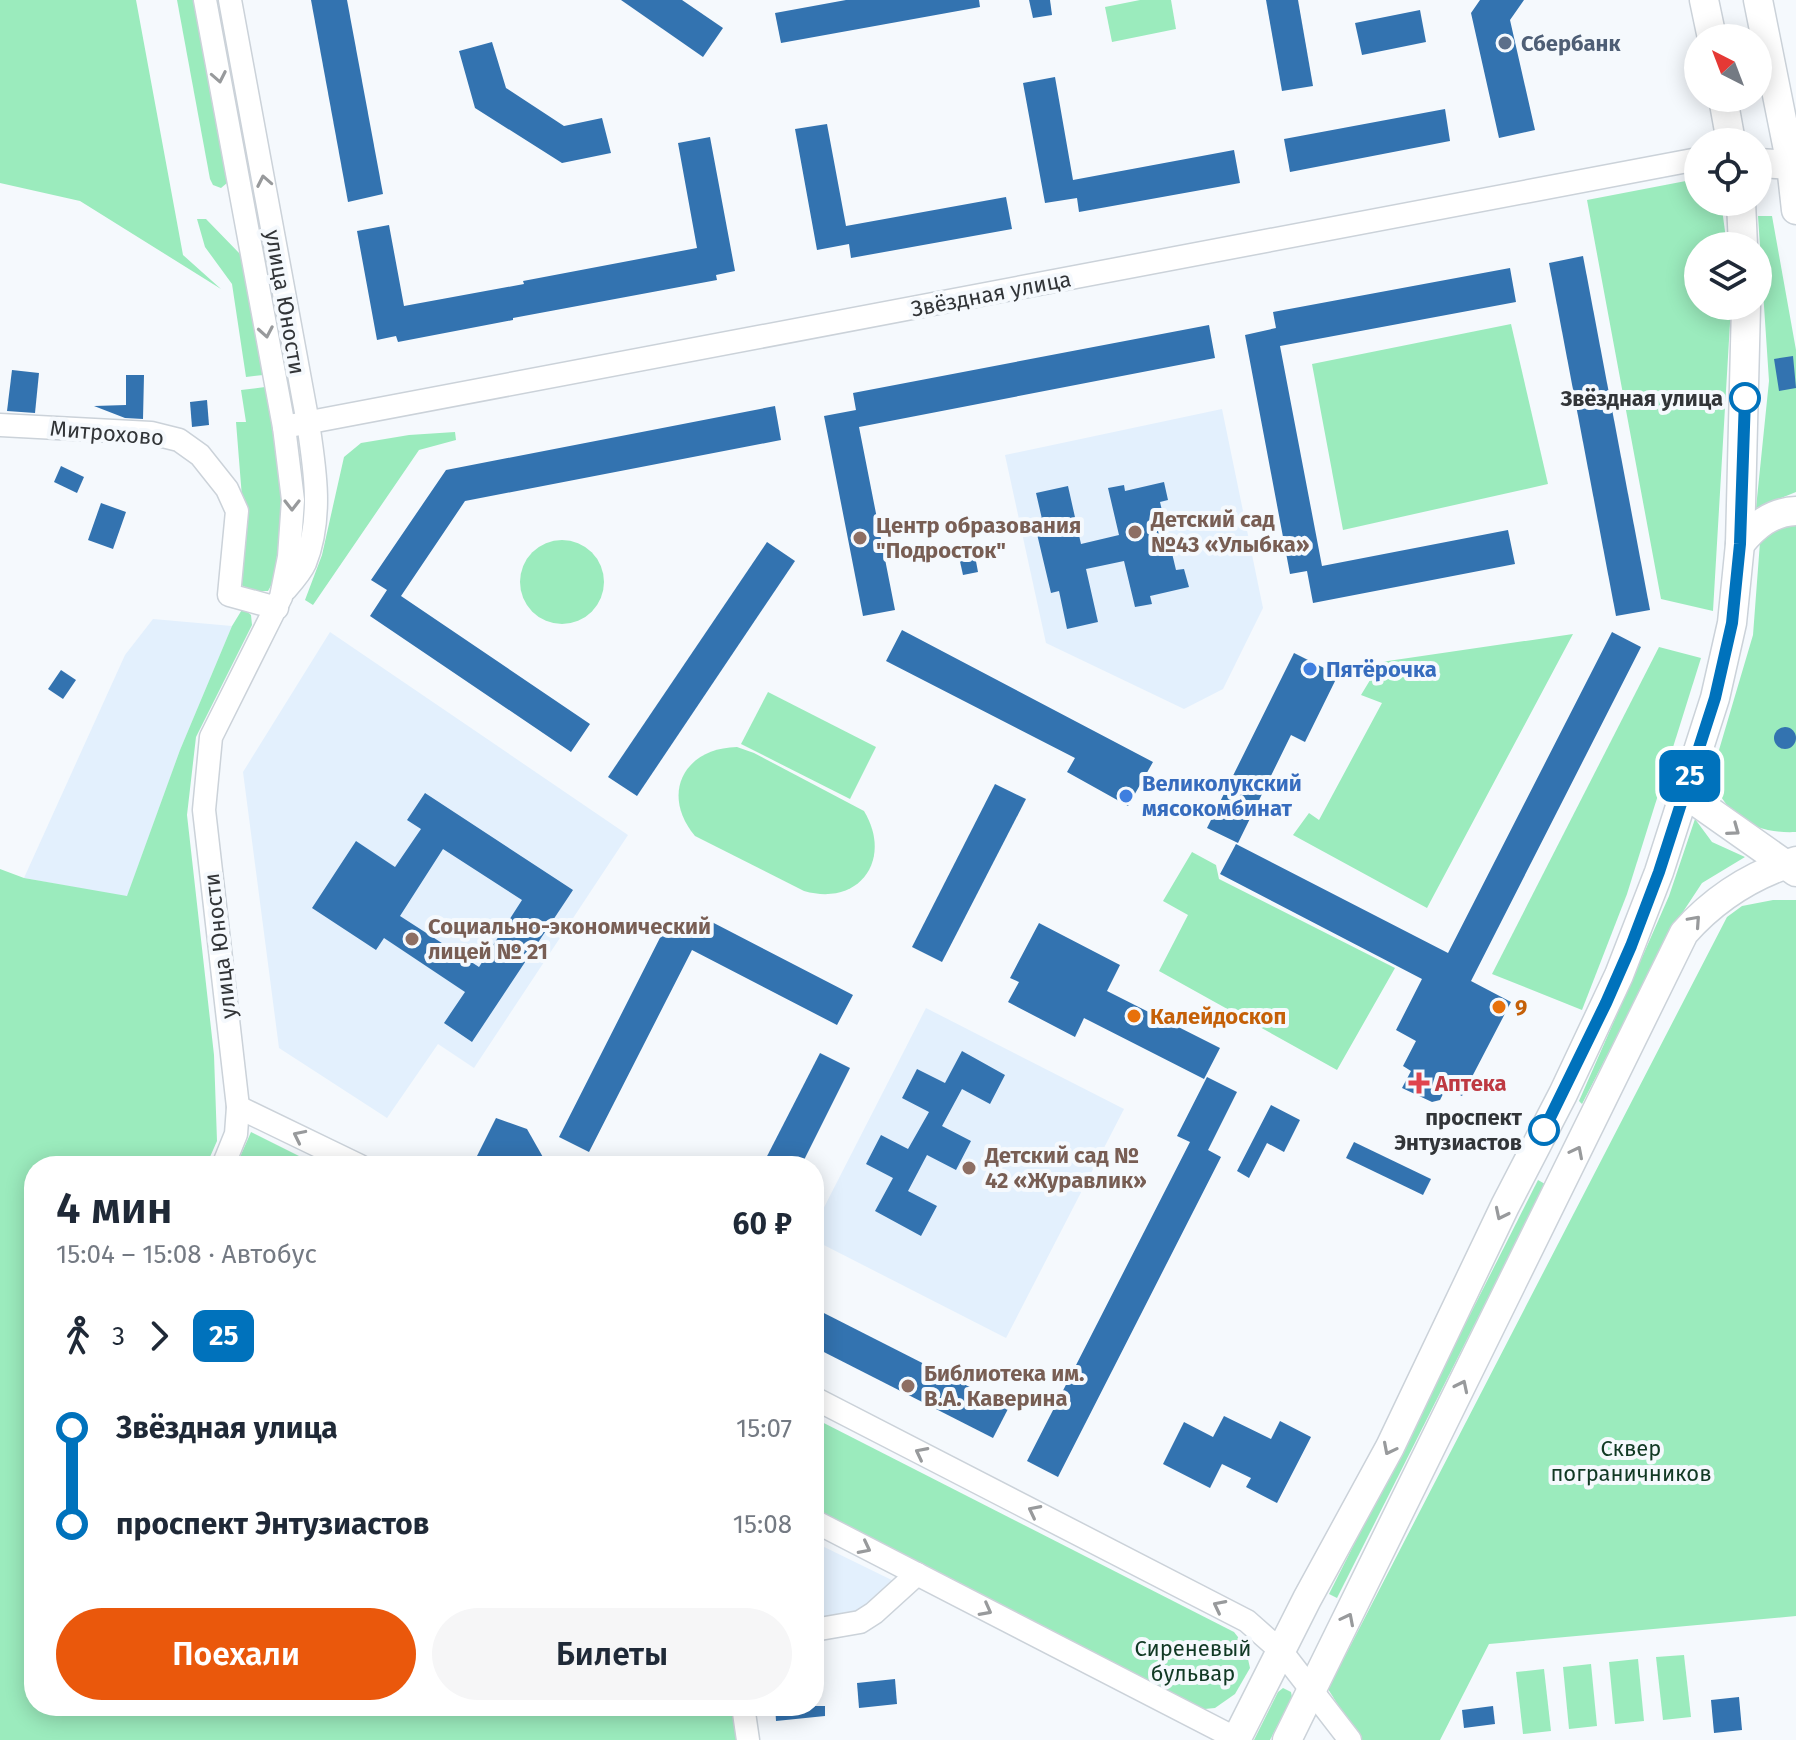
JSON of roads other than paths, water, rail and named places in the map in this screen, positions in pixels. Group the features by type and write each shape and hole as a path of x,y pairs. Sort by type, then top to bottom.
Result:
{"main road":[{"path":"1704,0 1709,24"},
{"path":"1758,0 1793,165 1796,210"},
{"path":"1772,164 1793,165"},
{"path":"1237,1740 1390,1447 1606,1003 1659,872 1715,698 1732,623 1740,544 1746,320"},
{"path":"1740,544 1754,527 1773,515 1796,511"},
{"path":"1684,793 1792,866"},
{"path":"1287,1740 1684,933 1721,897 1792,866"}],"street":[{"name":"улица Юности","path":"205,0 284,427 293,500 289,557 279,603"},
{"name":"улица Юности","path":"227,1156 236,1134 238,1107 204,810 211,737 279,603 304,566 311,542 317,486 230,0"},
{"name":"Звёздная улица","path":"284,427 1684,162"},
{"name":"Митрохово","path":"0,425 151,433 179,440 200,455 214,471 237,511 229,595 279,603"},
{"path":"238,1107 339,1156"},
{"path":"824,1403 1247,1621 1282,1652 1350,1740"},
{"path":"824,1526 1237,1740"},
{"path":"824,1628 860,1622 917,1574"},
{"path":"744,1716 748,1740"}],"place":[{"name":"Сбербанк","path":"1505,43"},
{"name":"Звёздная улица","path":"1745,398"},
{"name":"Детский сад №43 «Улыбка»","path":"1135,532"},
{"name":"Центр образования \"Подросток\"","path":"860,538"},
{"name":"Пятёрочка","path":"1310,669"},
{"name":"Великолукский мясокомбинат","path":"1126,796"},
{"name":"Социально-экономический лицей № 21","path":"412,939"},
{"name":"9","path":"1499,1007"},
{"name":"Калейдоскоп","path":"1134,1016"},
{"name":"Аптека","path":"1419,1083"},
{"name":"проспект Энтузиастов","path":"1544,1130"},
{"name":"Детский сад № 42 «Журавлик»","path":"969,1168"},
{"name":"Библиотека им. В.А. Каверина","path":"908,1386"}],"park label":[{"name":"Сквер пограничников","path":"1631,1460"},
{"name":"Сиреневый бульвар","path":"1193,1660"}]}
